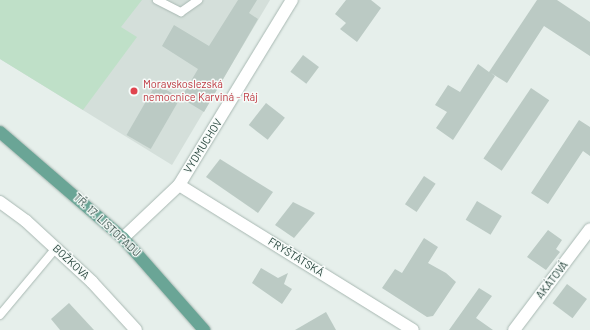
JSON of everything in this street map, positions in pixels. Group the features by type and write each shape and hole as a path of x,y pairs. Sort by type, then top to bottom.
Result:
{"main road":[{"name":"TŘ. 17. LISTOPADU","path":"0,132 123,238 204,330"}],"street":[{"name":"VYDMUCHOV","path":"123,238 179,185 292,0"},
{"name":"FRYŠTÁTSKÁ","path":"179,185 413,330"},
{"name":"BOŽKOVA","path":"0,202 56,248 92,282 136,330"},
{"name":"AKÁTOVÁ","path":"514,330 590,229"}],"lane":[{"path":"157,0 181,12 198,0"},
{"path":"0,315 56,248"}],"shaded area":[{"name":"Moravskoslezská nemocnice Karviná - Ráj","path":"0,0 270,0 172,165 0,59"}],"green space":[{"path":"0,0 142,0 121,27 137,37 83,110 0,59"}],"building":[{"path":"238,0 257,0 249,13 258,19 204,112 181,98 198,69 162,46 174,25 209,46"},
{"path":"346,0 371,0 381,8 357,42 340,29 346,23 335,14"},
{"path":"537,0 557,0 590,22 590,56 544,26 507,83 491,73 495,76 453,140 436,128 447,112 435,105 448,85 460,92 478,64 489,72"},
{"path":"303,55 319,67 306,84 290,72"},
{"path":"156,84 180,98 151,149 126,135"},
{"path":"531,88 549,100 502,171 483,158"},
{"path":"266,103 285,118 268,140 249,125"},
{"path":"579,120 590,127 590,156 583,151 548,204 531,193"},
{"path":"220,159 273,192 258,213 206,177"},
{"path":"424,176 436,184 417,212 405,204"},
{"path":"477,201 502,216 491,235 466,220"},
{"path":"293,202 315,213 294,238 275,225"},
{"path":"548,230 562,240 556,249 560,252 546,270 527,257"},
{"path":"424,238 438,247 428,263 446,273 456,282 433,316 427,317 382,288 395,269 402,273"},
{"path":"261,268 278,278 288,273 284,284 292,289 282,304 252,283"},
{"path":"567,284 587,299 573,318 553,303"},
{"path":"479,288 492,296 476,318 493,330 449,330"},
{"path":"69,303 94,330 60,330 51,319"},
{"path":"326,312 336,330 295,330"}],"place":[{"name":"Moravskoslezská nemocnice Karviná - Ráj","path":"134,91"}]}
